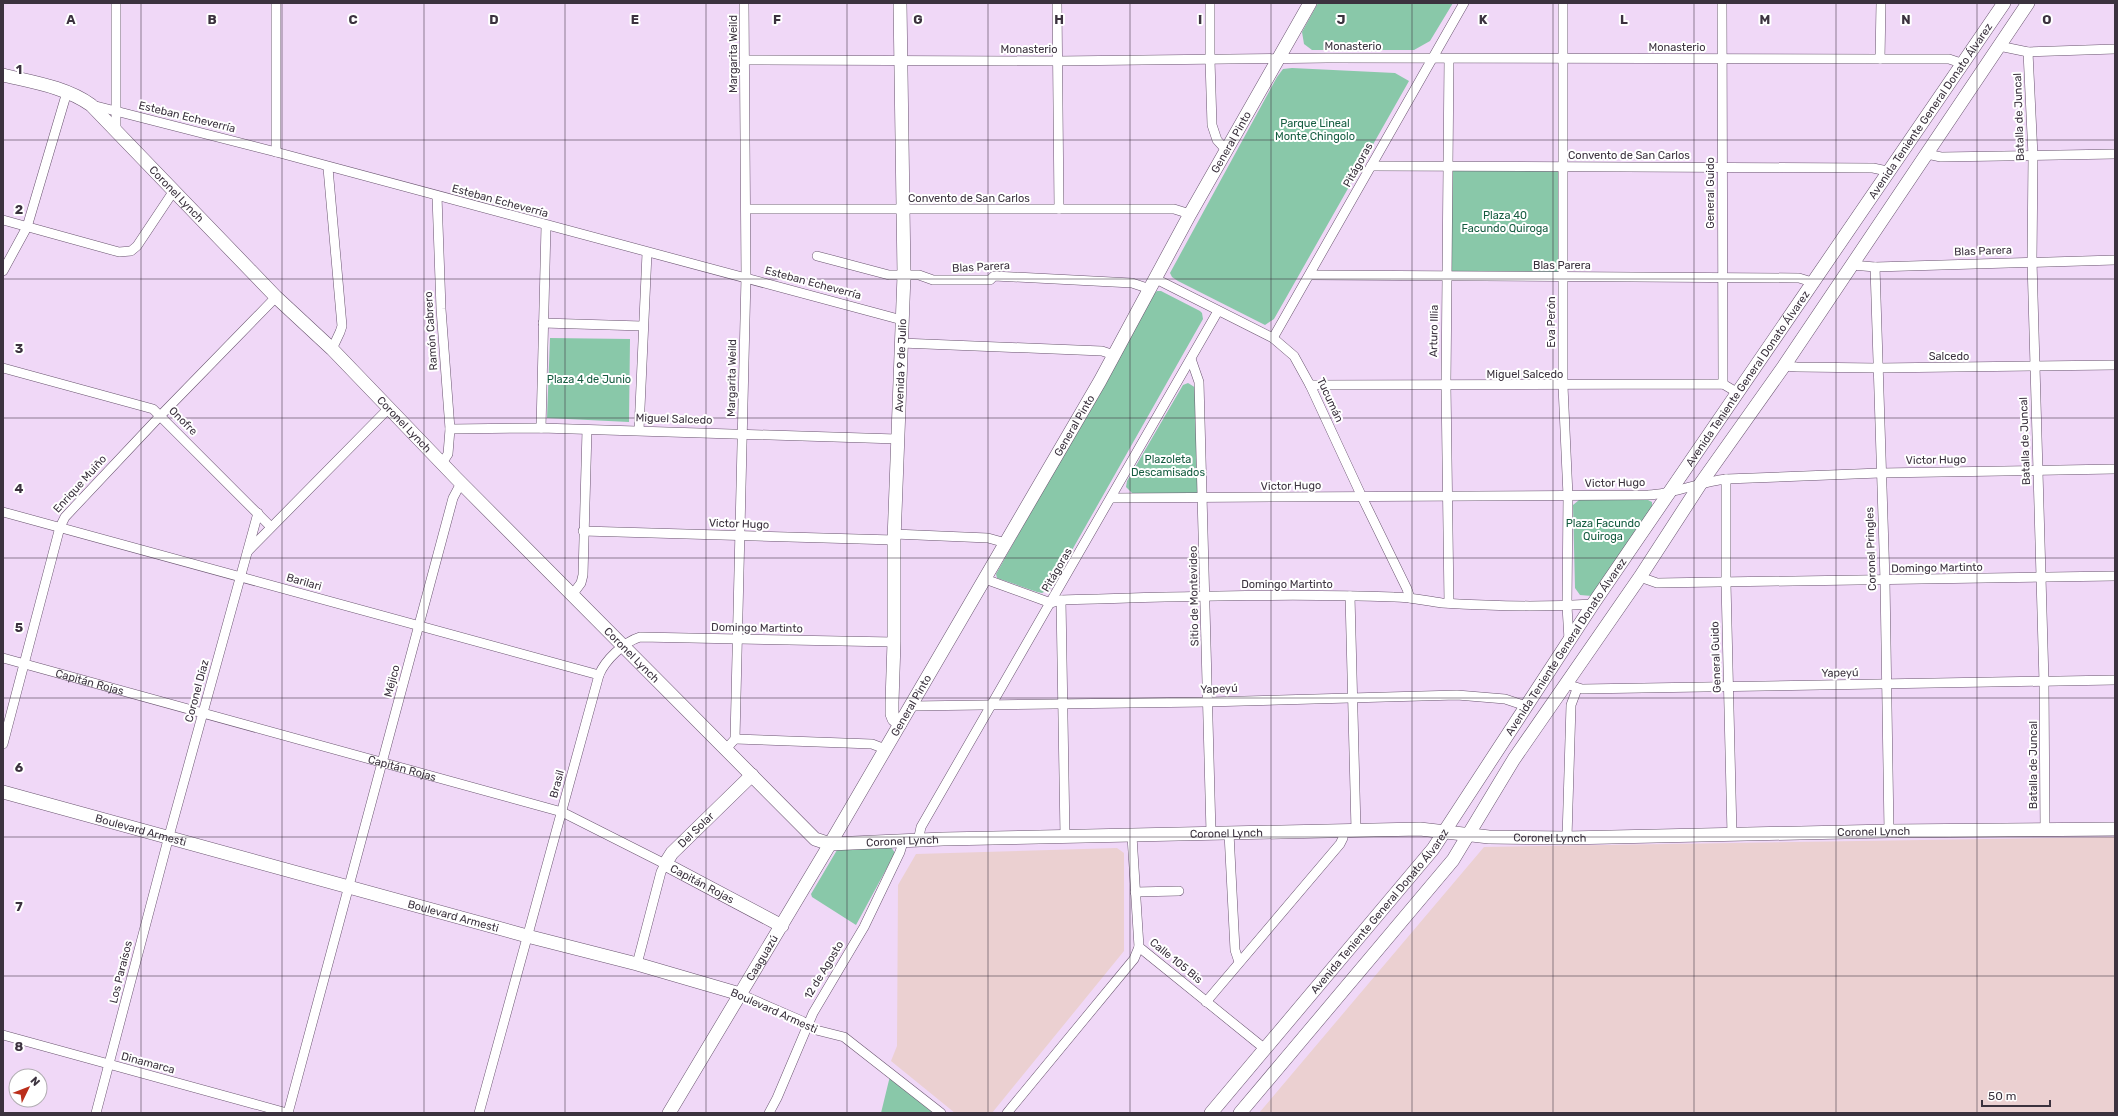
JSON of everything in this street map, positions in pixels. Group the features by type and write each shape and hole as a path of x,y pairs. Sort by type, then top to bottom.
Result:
{"main road":[{"name":"Avenida 9 de Julio","path":"900,3 904,275 894,537 892,714 894,719 900,724"},
{"name":"General Pinto","path":"830,844 1114,355 1190,214 1310,3"},
{"name":"Avenida Teniente General Donato Álvarez","path":"1211,1113 1421,865 1445,832 1593,604 1738,393 1887,171 2004,3"},
{"name":"Avenida Teniente General Donato Álvarez","path":"1240,1113 1453,860 1467,834 1514,759 1557,698 1571,687 1640,576 1701,483 1784,366 2028,3"},
{"name":"Coronel Lynch","path":"3,74 67,92 79,97 91,105 276,297 332,349 622,647 731,744 752,775 816,839 830,844 1065,836 1132,836 1420,828 1489,837 1567,838 1889,831 2115,829"},
{"name":"Del Solar","path":"665,864 672,853 752,775"},
{"name":"Boulevard Armesti","path":"3,792 169,836 527,936 637,964 740,994"},
{"name":"Caaguazú","path":"669,1113 830,844"},
{"name":"Capitán Rojas","path":"665,864 782,926"}],"street":[{"path":"116,3 116,131"},
{"path":"276,3 276,152"},
{"name":"Margarita Weild","path":"731,744 737,640 746,277 744,3"},
{"path":"1057,3 1059,209"},
{"path":"1210,3 1212,126 1217,140 1226,150"},
{"name":"Pitágoras","path":"1273,338 1464,3"},
{"name":"Eva Perón","path":"1564,3 1563,386 1568,496 1566,606 1569,640"},
{"name":"General Guido","path":"1722,3 1723,384"},
{"path":"1880,59 1881,3"},
{"path":"1999,46 2028,52 2115,49"},
{"name":"Batalla de Juncal","path":"2028,52 2033,156 2032,261 2042,578 2046,830"},
{"name":"Monasterio","path":"744,60 1057,61 1277,60 1327,58 1449,60 1949,59 1961,63"},
{"name":"Arturo Illia","path":"1449,60 1446,386 1449,603"},
{"path":"3,270 27,227 67,92"},
{"name":"Esteban Echeverría","path":"91,105 276,152 328,168 647,253 746,277 902,320"},
{"path":"1927,154 1941,157 2115,154"},
{"name":"Convento de San Carlos","path":"1371,166 1873,168 1887,171"},
{"path":"328,168 342,326 332,349"},
{"path":"3,220 119,252 126,252 137,246 174,192"},
{"name":"Ramón Cabrero","path":"437,196 441,309 450,429 448,454 442,463"},
{"name":"Convento de San Carlos","path":"746,208 903,210 1174,209 1190,214"},
{"path":"541,428 546,226"},
{"path":"639,430 642,326 647,253"},
{"name":"Blas Parera","path":"816,256 889,274 919,274 933,280 990,280 994,276 1153,284"},
{"name":"Blas Parera","path":"1852,265 1875,267 2032,261 2115,260"},
{"name":"Coronel Pringles","path":"1875,267 1880,473 1885,581 1889,831"},
{"name":"Blas Parera","path":"1310,275 1799,278 1812,282"},
{"name":"Tucumán","path":"1153,284 1218,311 1273,338 1294,356 1310,385 1410,598"},
{"name":"Enrique Muiño","path":"3,744 60,527 70,510 276,297"},
{"name":"Pitágoras","path":"918,841 921,827 1112,498 1218,311"},
{"path":"543,323 642,326"},
{"path":"901,343 1102,351 1114,355"},
{"name":"Sitio de Montevideo","path":"1191,359 1199,382 1204,499 1207,702 1211,833"},
{"name":"Salcedo","path":"1784,366 1797,368 1878,368 2115,365"},
{"name":"Onofre","path":"3,368 147,407 161,415 271,527"},
{"path":"1723,384 1738,393"},
{"name":"Miguel Salcedo","path":"1310,385 1563,386 1723,384"},
{"name":"Coronel Díaz","path":"247,553 389,408"},
{"name":"Miguel Salcedo","path":"450,429 541,428 639,430 898,439"},
{"path":"572,595 582,583 583,575 583,531 587,430"},
{"name":"Victor Hugo","path":"1112,498 1204,499 1648,495 1670,493 1701,483 1726,479 1880,473 2115,470"},
{"name":"General Guido","path":"1726,479 1726,583 1732,835"},
{"name":"Méjico","path":"287,1113 350,886 453,498 461,483"},
{"name":"Barilari","path":"3,512 599,675"},
{"name":"Coronel Díaz","path":"169,836 258,513"},
{"name":"Victor Hugo","path":"583,531 739,536 988,538 1006,543"},
{"name":"Domingo Martinto","path":"1640,576 1657,583 1726,583 2115,576"},
{"path":"985,579 1051,603"},
{"path":"1350,596 1354,697 1356,830"},
{"name":"Domingo Martinto","path":"1051,603 1061,600 1350,596 1410,598 1449,603 1566,606 1593,604"},
{"path":"1061,600 1064,704 1065,836"},
{"name":"Domingo Martinto","path":"622,647 634,638 644,636 737,640 894,642"},
{"name":"Brasil","path":"479,1113 599,675 604,665 622,647"},
{"name":"Capitán Rojas","path":"3,658 562,812 665,864"},
{"name":"Yapeyú","path":"1571,687 1729,688 2115,680"},
{"path":"1567,838 1571,687"},
{"name":"Yapeyú","path":"910,706 1207,702 1457,695 1505,699 1526,706"},
{"path":"1557,698 1567,701 1571,705"},
{"path":"731,744 872,744 885,749"},
{"path":"1206,1002 1340,844 1343,838 1342,830"},
{"path":"1229,833 1235,950 1239,962"},
{"name":"Los Paraísos","path":"96,1113 110,1065 169,836"},
{"name":"Calle 105 Bis","path":"1132,836 1139,947 1265,1049"},
{"name":"12 de Agosto","path":"769,1113 777,1098 807,1024 864,927 904,842"},
{"name":"Del Solar","path":"637,964 665,864"},
{"path":"1135,892 1179,891"},
{"path":"1007,1113 1134,959 1139,947"},
{"name":"Boulevard Armesti","path":"740,994 807,1024 816,1030 844,1037 889,1070 942,1113"},
{"name":"Dinamarca","path":"3,1036 287,1113"}],"shaded area":[{"path":"2115,837 2115,1113 1259,1113 1484,847"},
{"path":"1117,848 1124,853 1124,951 992,1113 955,1113 891,1061 897,1046 898,885 916,854"}],"green space":[{"path":"1318,3 1453,3 1430,41 1414,50 1312,50 1304,44 1302,32"},
{"name":"Parque Lineal Monte Chingolo","path":"1292,68 1395,73 1409,81 1274,319 1265,325 1178,281 1172,277 1170,273 1277,77 1283,69"},
{"name":"Plaza 40 Facundo Quiroga","path":"1563,166 1564,277 1447,276 1447,167"},
{"path":"1157,291 1161,291 1200,311 1203,319 1050,589 1042,593 1037,592 997,578 996,574"},
{"name":"Plaza 4 de Junio","path":"550,338 630,339 629,422 547,418"},
{"name":"Plazoleta Descamisados","path":"1188,383 1196,388 1198,494 1134,495 1126,487 1127,481 1183,385"},
{"name":"Plaza Facundo Quiroga","path":"1646,499 1652,502 1652,508 1592,596 1580,595 1575,588 1573,505 1579,500"},
{"path":"891,847 895,853 856,925 812,897 811,894 837,850 844,848"},
{"path":"890,1076 933,1113 881,1113"}]}
